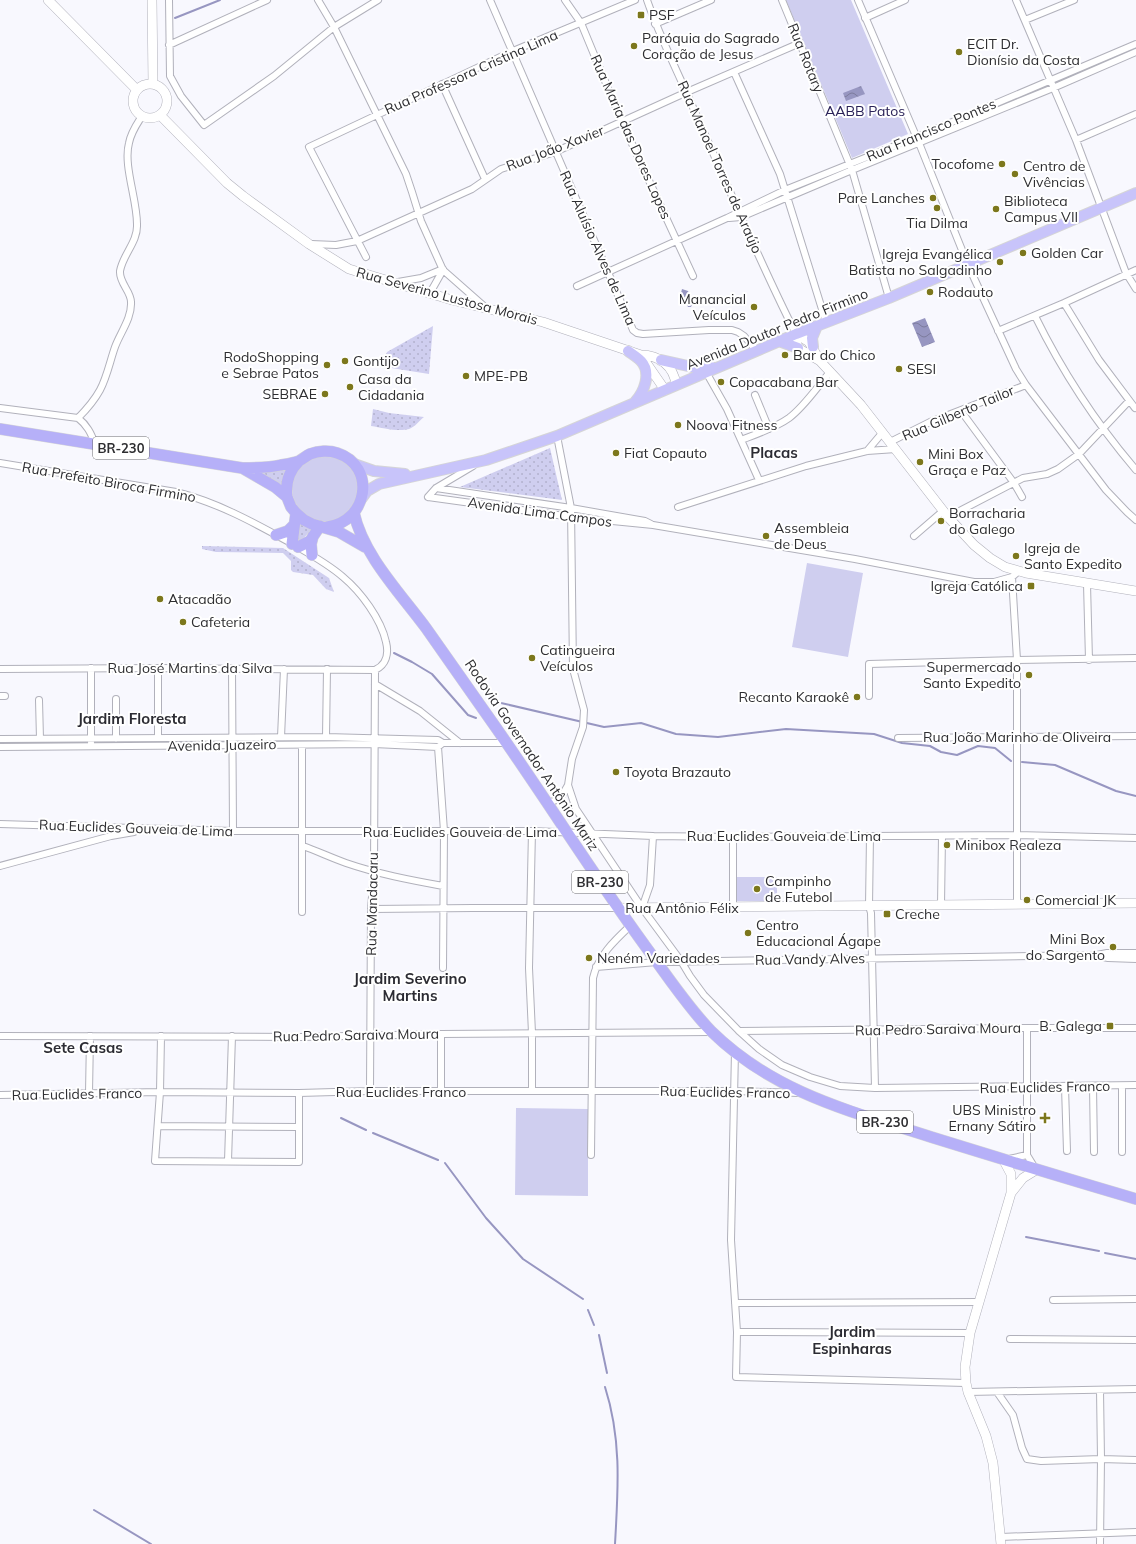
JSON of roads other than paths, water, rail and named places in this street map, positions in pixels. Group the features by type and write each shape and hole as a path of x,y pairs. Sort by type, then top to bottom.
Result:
{"highway":[{"name":"BR-230","path":"0,429 242,468 280,466 299,461 310,454 324,451 337,453 354,464"},
{"path":"287,497 286,487 288,478 292,469 299,461"},
{"path":"296,514 293,526 295,545 310,541 313,536 324,527 342,523 354,513 362,498 363,490 361,477 354,464"},
{"name":"BR-230","path":"242,468 275,486 287,497 296,514"},
{"name":"Rodovia Governador Antônio Mariz","path":"354,513 359,531 368,550 507,743 630,926 674,988 712,1032 758,1068 802,1093 859,1114 1004,1160 1136,1198"},
{"name":"Rodovia Governador Antônio Mariz","path":"296,514 304,520 348,536 368,550"},
{"path":"276,535 293,526"},
{"path":"312,555 311,544 313,536"}],"main road":[{"path":"48,0 137,90"},
{"path":"152,0 153,84"},
{"path":"153,84 161,88 167,95 167,104 166,108 160,115 151,118 142,116 135,109 133,99 137,90 144,85 153,84"},
{"name":"Rua Severino Lustosa Morais","path":"160,115 227,183 309,244 349,269 430,292 452,300 543,322 628,351 641,355 655,356 662,360"},
{"name":"Avenida Doutor Pedro Firmino","path":"362,498 367,491 379,484 486,460 557,436 756,350 889,298 1136,193"},
{"path":"813,347 812,338 821,324"},
{"path":"798,348 796,334 806,339 813,347 820,362"},
{"path":"779,341 798,348 820,362 861,405 945,514 974,545 990,558 1015,574"},
{"path":"628,351 644,365 646,376 642,394 634,403"},
{"path":"641,355 665,390"},
{"path":"662,360 697,368 718,367"},
{"path":"662,360 671,370 676,385"},
{"name":"Avenida Doutor Pedro Firmino","path":"354,464 384,473 423,474"},
{"name":"Avenida Lima Campos","path":"1015,574 1136,591"},
{"name":"Rua Antônio Félix","path":"618,908 1136,903"},
{"path":"1004,1160 1018,1174"},
{"path":"1018,1174 1036,1170"},
{"path":"1001,1540 993,1463 986,1436 968,1392 965,1367 970,1333 1011,1193 1018,1174"}],"street":[{"path":"169,0 168,45 170,76 181,96 204,126 274,76 334,27 378,0"},
{"path":"168,45 267,0"},
{"path":"318,0 334,27 406,174 418,212 443,270 486,308"},
{"name":"Rua Aluísio Alves de Lima","path":"490,0 633,330 637,333 643,334 732,330 744,336 756,350"},
{"name":"Rua Maria das Dores Lopes","path":"565,0 582,23 622,122 693,276"},
{"name":"Rua Professora Cristina Lima","path":"357,241 309,147 442,84 635,0"},
{"name":"Rua Manoel Torres de Araújo","path":"647,0 656,24 740,214 796,334"},
{"path":"656,24 711,0"},
{"name":"Rua Rotary","path":"782,0 851,167 889,298"},
{"path":"858,0 918,140 968,264 1016,369 1026,385 1115,500 1136,520"},
{"path":"866,18 905,0"},
{"path":"1016,0 1103,207 1126,274 1136,289"},
{"path":"1024,20 1074,0"},
{"name":"Rua João Xavier","path":"309,244 336,245 357,241 418,212 472,189 501,169 555,152 800,43"},
{"name":"Rua Francisco Pontes","path":"918,140 1050,80 1136,44"},
{"name":"Rua Francisco Pontes","path":"740,214 785,190 851,167 1053,88 1136,52"},
{"path":"734,72 780,174 821,324"},
{"path":"442,84 485,179"},
{"path":"1076,140 1136,114"},
{"path":"78,418 93,402 102,388 115,346 131,309 131,298 121,279 120,272 137,234 137,213 128,159 128,145 133,131 142,116"},
{"name":"Rua Francisco Pontes","path":"577,286 727,218 787,198 851,167"},
{"path":"357,241 366,257"},
{"path":"397,283 421,278 443,270"},
{"path":"430,292 443,270"},
{"path":"998,331 1035,316 1136,270"},
{"path":"1064,303 1099,360 1135,408"},
{"path":"1035,316 1068,377 1136,470"},
{"path":"706,372 727,408 759,480"},
{"path":"742,440 788,419 796,412 830,372"},
{"name":"Rua Gilberto Tailor","path":"893,446 930,422 1026,385"},
{"path":"755,395 768,429"},
{"path":"914,536 945,514 1023,478 1047,474 1058,469 1079,454 1129,401"},
{"path":"0,408 78,418 90,431 95,444"},
{"path":"961,411 1014,483 1022,497"},
{"path":"867,451 883,432"},
{"path":"547,803 560,799 568,785 573,756 583,727 584,719 583,701 573,669 572,517 557,436"},
{"path":"678,507 806,466 893,446"},
{"path":"436,488 465,470 486,460"},
{"name":"Rua Prefeito Biroca Firmino","path":"0,463 155,488 198,497 223,508 312,555 343,576 361,594 372,612"},
{"name":"Avenida Lima Campos","path":"653,525 645,521 571,508 436,488 428,497 572,517 653,525 855,559 974,582 994,582 1015,574"},
{"path":"498,506 500,497"},
{"path":"544,513 545,504"},
{"path":"1015,574 1017,660 1017,905"},
{"path":"1087,584 1089,660"},
{"name":"Rua Mandacaru","path":"370,1091 371,909 374,871 375,684 378,669 386,660 387,645 382,629 372,612"},
{"path":"869,696 869,664 1136,658"},
{"path":"90,747 91,668"},
{"path":"158,668 158,738"},
{"path":"232,668 233,831"},
{"name":"Rua José Martins da Silva","path":"0,669 378,669"},
{"path":"281,738 284,669"},
{"path":"326,737 327,669"},
{"path":"375,684 420,711 460,743"},
{"path":"116,699 116,739"},
{"path":"39,700 40,739"},
{"name":"Rua João Marinho de Oliveira","path":"898,738 1136,736"},
{"name":"Avenida Juazeiro","path":"0,739 374,737 438,740 441,745"},
{"name":"Avenida Juazeiro","path":"0,747 374,744 441,745 460,743 507,743"},
{"path":"302,745 302,912"},
{"path":"441,745 444,831 443,968"},
{"name":"Rua Euclides Franco","path":"568,785 576,809 590,833 704,995 759,1049 782,1065 810,1077 840,1086 875,1088 1136,1085"},
{"name":"Rua Euclides Gouveia de Lima","path":"0,824 148,830 374,832 532,831 653,836 733,837 1017,835 1136,838"},
{"path":"0,866 111,836 148,830"},
{"path":"532,831 529,968 532,1033 532,1091"},
{"path":"642,908 650,885 653,836"},
{"path":"870,836 869,906 871,913 875,1088"},
{"path":"941,905 942,836"},
{"path":"733,837 733,908"},
{"path":"303,846 346,863 406,880 443,886"},
{"name":"Rua Antônio Félix","path":"371,909 618,908"},
{"path":"590,1155 592,990 596,967 599,960 614,941 630,926"},
{"name":"Rua Vandy Alves","path":"596,967 681,961 1097,955 1107,953 1136,953"},
{"name":"Rua Vandy Alves","path":"1097,955 1108,958 1136,959"},
{"path":"1027,1028 1027,1155 1036,1170"},
{"name":"Rua Pedro Saraiva Moura","path":"739,1031 1136,1028"},
{"name":"Rua Pedro Saraiva Moura","path":"0,1036 300,1037 592,1032 712,1032"},
{"path":"441,1034 441,1091"},
{"path":"89,1093 90,1036"},
{"path":"161,1036 160,1092 155,1160 299,1162 299,1093"},
{"path":"228,1161 232,1036"},
{"path":"735,1051 731,1240 738,1332 736,1377 966,1383"},
{"path":"1093,1086 1094,1152"},
{"path":"1122,1086 1122,1152"},
{"path":"1065,1087 1067,1151"},
{"name":"Rua Euclides Franco","path":"0,1095 160,1092 299,1093 370,1091 734,1091 802,1093"},
{"path":"158,1126 299,1127"},
{"path":"1004,1160 1027,1155"},
{"path":"1053,1300 1136,1300"},
{"path":"735,1302 980,1302"},
{"path":"738,1332 970,1333"},
{"path":"1010,1338 1136,1340"},
{"path":"968,1392 1136,1389"},
{"path":"1100,1390 1100,1544"},
{"path":"997,1392 1014,1415 1022,1448 1027,1459 1041,1461 1101,1459 1136,1460"},
{"path":"1001,1540 1136,1532"}],"water":[{"path":"861,86 865,94 846,101 843,93"},
{"path":"682,289 688,291 693,302 691,307 688,307 681,293"},
{"path":"925,318 935,342 922,347 912,323"}],"waterway":[{"path":"175,18 220,0"},
{"path":"394,653 432,674 468,715 476,718"},
{"path":"501,703 604,727 641,723 676,734 718,737 786,729 874,734 902,743 930,746 941,752 957,755 978,746 995,748 1011,761"},
{"path":"1022,762 1055,765 1116,791 1136,796"},
{"path":"341,1118 366,1130"},
{"path":"373,1133 438,1160"},
{"path":"445,1163 486,1218 523,1259 583,1299"},
{"path":"1026,1237 1099,1251"},
{"path":"1105,1253 1136,1259"},
{"path":"588,1310 594,1325"},
{"path":"599,1335 607,1373"},
{"path":"605,1387 614,1426 618,1465 615,1544"},
{"path":"94,1510 151,1544"}],"place":[{"name":"PSF","path":"641,15"},
{"name":"Paróquia do Sagrado Coração de Jesus","path":"634,46"},
{"name":"ECIT Dr. Dionísio da Costa","path":"959,52"},
{"name":"Tocofome","path":"1002,164"},
{"name":"Centro de Vivências","path":"1015,174"},
{"name":"Pare Lanches","path":"933,198"},
{"name":"Tia Dilma","path":"937,208"},
{"name":"Biblioteca Campus VII","path":"996,209"},
{"name":"Golden Car","path":"1023,253"},
{"name":"Igreja Evangélica Batista no Salgadinho","path":"1000,262"},
{"name":"Rodauto","path":"930,292"},
{"name":"Manancial Veículos","path":"754,307"},
{"name":"Bar do Chico","path":"785,355"},
{"name":"Gontijo","path":"345,361"},
{"name":"RodoShopping e Sebrae Patos","path":"327,365"},
{"name":"SESI","path":"899,369"},
{"name":"MPE-PB","path":"466,376"},
{"name":"Copacabana Bar","path":"721,382"},
{"name":"Casa da Cidadania","path":"350,387"},
{"name":"SEBRAE","path":"325,394"},
{"name":"Noova Fitness","path":"678,425"},
{"name":"Fiat Copauto","path":"616,453"},
{"name":"Mini Box Graça e Paz","path":"920,462"},
{"name":"Borracharia do Galego","path":"941,521"},
{"name":"Assembleia de Deus","path":"766,536"},
{"name":"Igreja de Santo Expedito","path":"1016,556"},
{"name":"Igreja Católica","path":"1031,586"},
{"name":"Atacadão","path":"160,599"},
{"name":"Cafeteria","path":"183,622"},
{"name":"Catingueira Veículos","path":"532,658"},
{"name":"Supermercado Santo Expedito","path":"1029,675"},
{"name":"Recanto Karaokê","path":"857,697"},
{"name":"Toyota Brazauto","path":"616,772"},
{"name":"Minibox Realeza","path":"947,845"},
{"name":"Campinho de Futebol","path":"757,889"},
{"name":"Comercial JK","path":"1027,900"},
{"name":"Creche","path":"887,914"},
{"name":"Centro Educacional Ágape","path":"748,933"},
{"name":"Mini Box do Sargento","path":"1113,947"},
{"name":"Neném Variedades","path":"589,958"},
{"name":"B. Galega","path":"1110,1026"},
{"name":"UBS Ministro Ernany Sátiro","path":"1045,1118"}],"district":[{"name":"Placas","path":"774,453"},
{"name":"Jardim Floresta","path":"132,719"},
{"name":"Jardim Severino Martins","path":"410,988"},
{"name":"Sete Casas","path":"83,1048"},
{"name":"Jardim Espinharas","path":"852,1340"}],"park label":[{"name":"AABB Patos","path":"865,111"}]}
